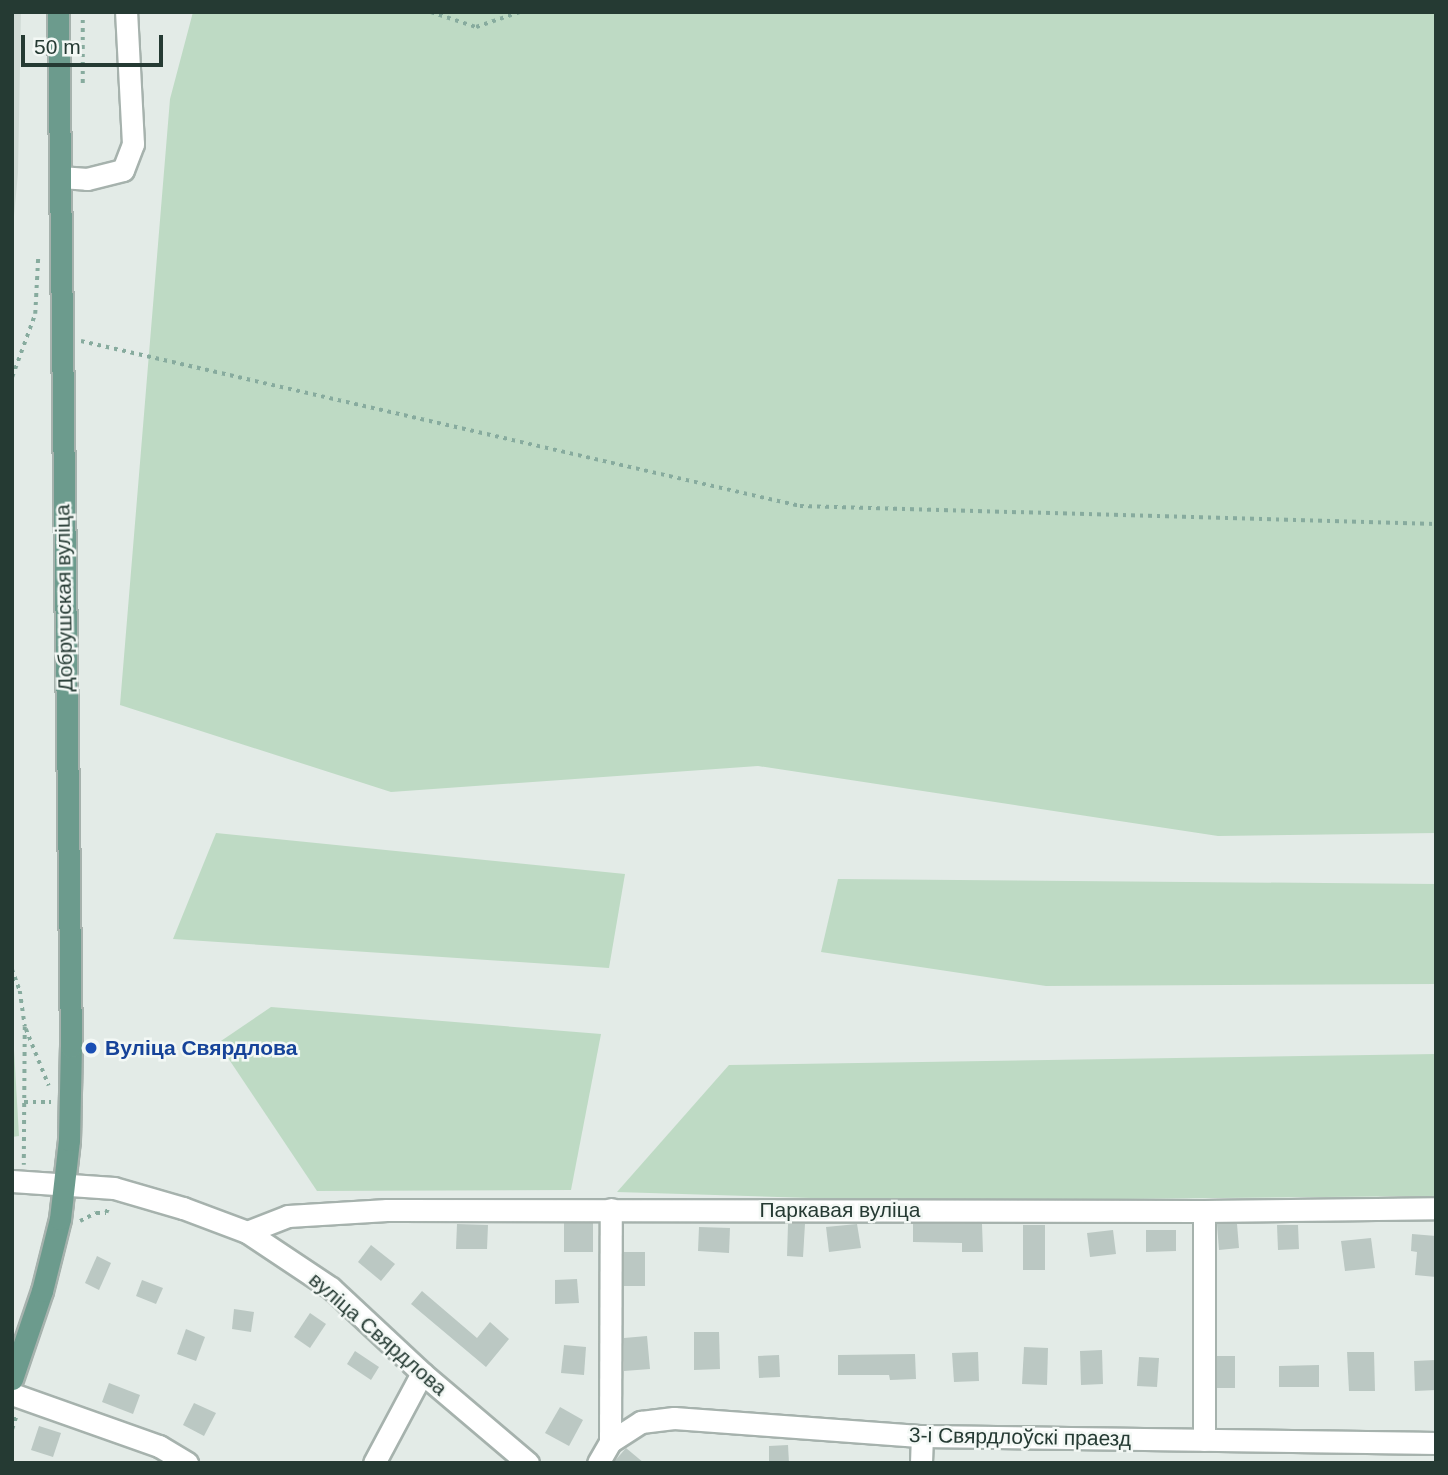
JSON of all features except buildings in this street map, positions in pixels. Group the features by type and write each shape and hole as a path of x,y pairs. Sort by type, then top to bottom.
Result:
{"main road":[{"name":"Добрушская вуліца","path":"12,1379 42,1291 60,1219 65,1183 71,1047 58,12"}],"street":[{"path":"60,177 87,179 123,170 133,144 126,12"},
{"name":"вуліца Свярдлова","path":"18,1181 114,1188 247,1232 331,1288 422,1373 528,1463"},
{"name":"Паркавая вуліца","path":"247,1232 288,1216 362,1211 1205,1211 1436,1208"},
{"path":"598,1463 610,1442 611,1209"},
{"path":"1204,1440 1205,1211"},
{"path":"374,1463 422,1373"},
{"path":"12,1394 159,1446 187,1463"},
{"name":"3-і Свярдлоўскі праезд","path":"610,1442 641,1422 674,1418 922,1436 1436,1443"},
{"path":"921,1463 922,1436"}],"path":[{"path":"431,12 476,27 520,12"},
{"path":"83,20 83,84"},
{"path":"12,377 35,314 38,256"},
{"path":"60,336 800,506 1436,524"},
{"path":"12,969 20,991 25,1027 24,1102 18,1181"},
{"path":"24,1102 56,1102 25,1027"}],"shaded area":[{"path":"12,12 21,12 18,173 12,237"}],"green space":[{"path":"193,12 1436,12 1436,833 1218,836 758,766 391,792 120,705 170,99"},
{"path":"216,833 625,874 609,968 173,939"},
{"path":"838,879 1436,884 1436,984 1046,986 821,952"},
{"path":"271,1007 601,1034 571,1190 317,1191 218,1043"},
{"path":"12,1015 19,1136 12,1137"},
{"path":"1436,1054 1436,1196 908,1201 617,1192 729,1065"}],"place":[{"name":"Вуліца Свярдлова","path":"91,1048"}]}
